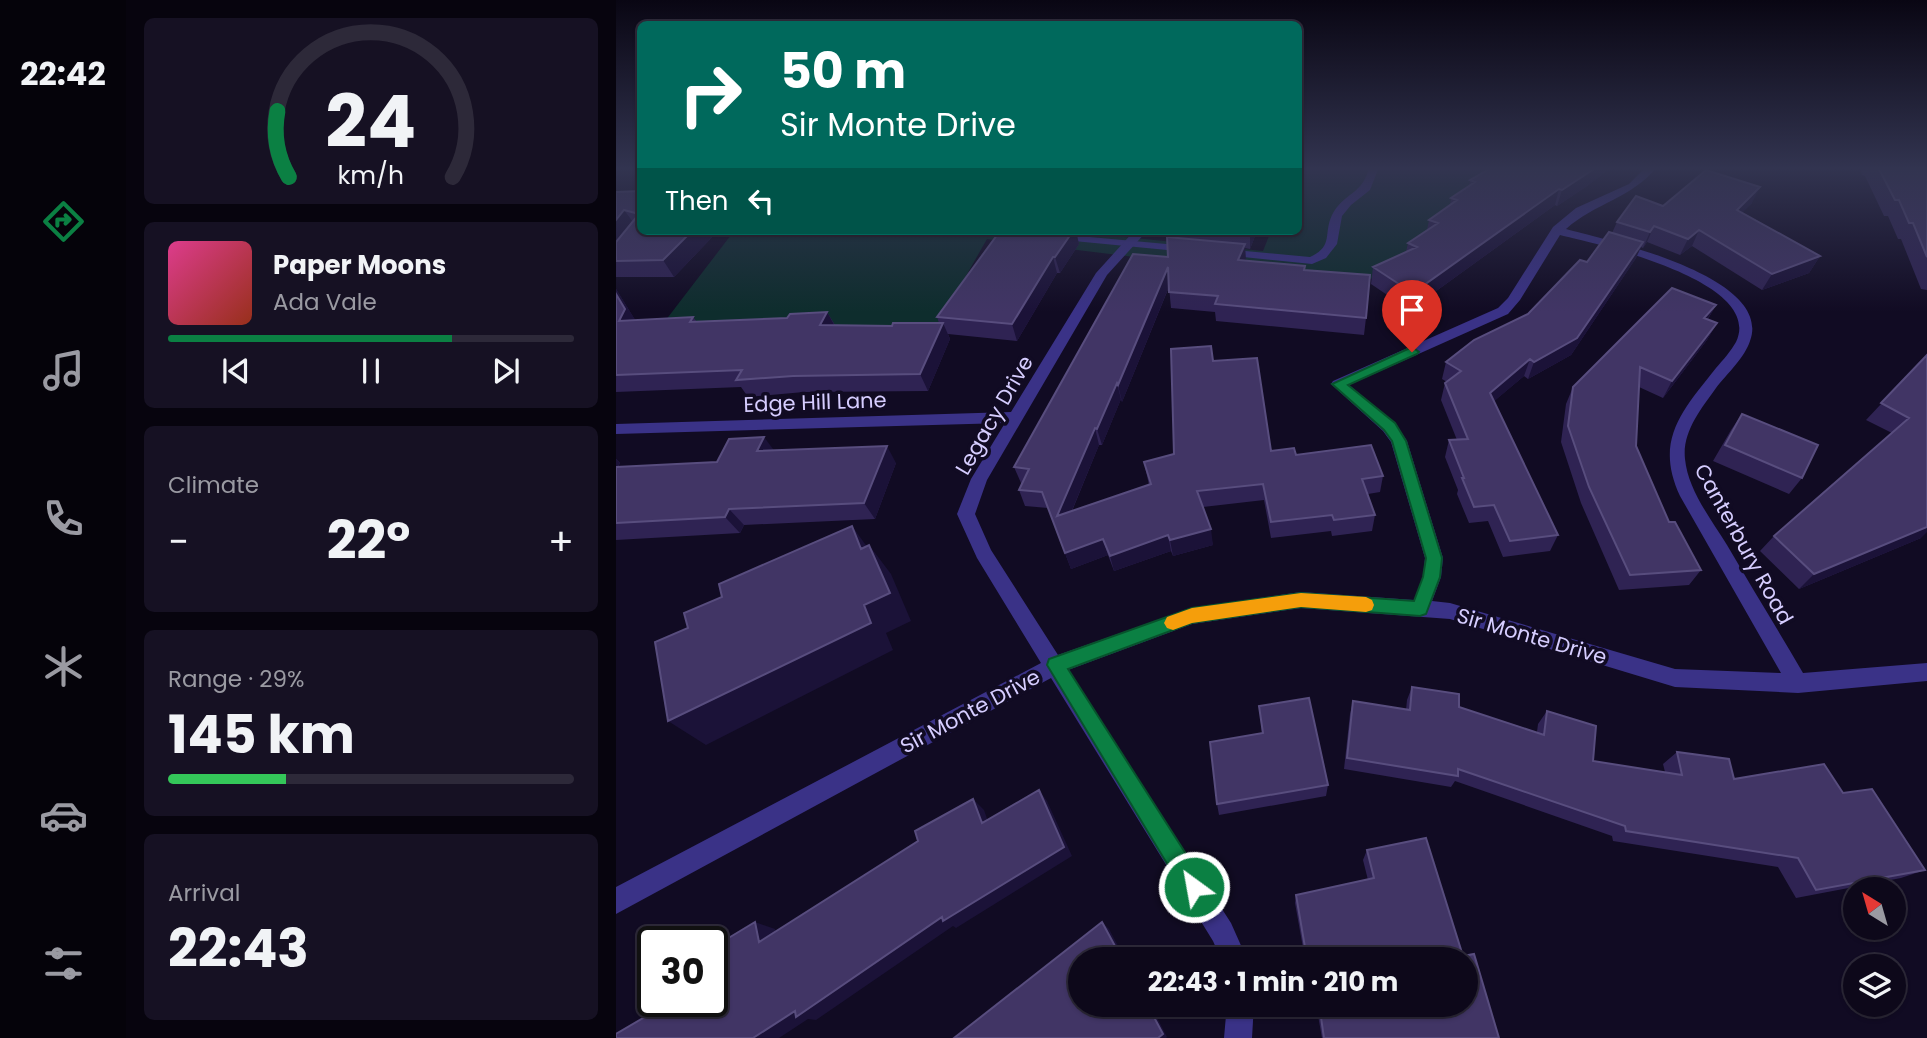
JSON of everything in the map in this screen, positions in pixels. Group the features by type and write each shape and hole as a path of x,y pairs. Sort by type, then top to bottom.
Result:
{"street":[{"path":"1420,609 1432,577 1434,558 1399,441 1390,427 1338,384 1503,311 1511,304 1557,230 1574,215"},
{"name":"Canterbury Road","path":"1557,230 1695,273 1721,289 1735,302 1743,315 1746,328 1744,340 1683,426 1677,443 1676,463 1689,496 1798,683"},
{"name":"Legacy Drive","path":"1056,665 983,553 966,514 979,479 1102,273 1136,237"},
{"name":"Edge Hill Lane","path":"616,429 1016,417"},
{"name":"Sir Monte Drive","path":"616,901 1056,665 1192,616 1301,600 1450,611 1675,678 1798,683 1927,672"},
{"path":"1056,665 1222,932 1229,947"},
{"path":"1238,1038 1240,1017"}],"lane":[{"path":"1208,251 1312,261 1324,256 1333,243 1337,215"},
{"path":"1041,235 1136,237 1195,250"}],"green space":[{"path":"1302,215 1468,215 1407,266 1356,284 987,239 937,327 659,329 731,235 1105,235 1263,251 1269,235 1302,235"}],"building":[{"path":"1435,215 1522,215 1424,285 1408,290 1373,267 1417,247 1408,243 1438,223 1429,220"},
{"path":"1622,215 1747,215 1820,256 1772,274 1699,230 1688,239 1654,226 1650,232 1617,222"},
{"path":"1906,215 1927,215 1927,257 1913,223 1909,223"},
{"path":"637,216 637,235 688,235 663,260 616,261 616,242"},
{"path":"1609,232 1643,242 1577,338 1534,362 1530,359 1490,393 1558,535 1510,541 1494,505 1474,507 1462,478 1449,440 1468,439 1445,383 1461,371 1446,362 1474,340 1528,314 1580,260 1587,262"},
{"path":"997,235 1070,235 1053,257 1012,324 937,317"},
{"path":"1167,237 1245,244 1238,260 1305,266 1304,270 1370,275 1366,318 1215,304 1218,296 1169,292 1168,267 1118,385 1117,383 1097,429 1095,428 1057,516 1151,484 1144,462 1174,454 1171,349 1211,346 1213,361 1257,358 1271,451 1294,448 1296,455 1371,445 1383,476 1362,479 1375,515 1334,520 1332,515 1271,522 1263,484 1197,491 1211,529 1170,540 1168,535 1110,556 1103,539 1065,553 1042,492 1019,490 1029,469 1014,467 1133,254 1168,257"},
{"path":"1672,288 1716,305 1704,318 1717,323 1672,381 1640,367 1636,446 1669,522 1675,522 1701,570 1630,575 1589,487 1568,426 1573,387"},
{"path":"616,294 625,309 619,321 693,317 690,322 787,318 790,314 827,312 820,325 892,326 893,323 943,323 920,374 793,376 736,380 742,370 616,375"},
{"path":"1927,355 1927,527 1814,574 1774,536 1909,418 1881,403"},
{"path":"1742,414 1818,445 1802,478 1725,445"},
{"path":"764,437 757,451 887,446 864,503 729,509 725,517 616,523 616,467 717,462 729,439"},
{"path":"852,526 861,549 869,545 890,593 864,605 871,623 668,721 655,642 688,628 684,613 722,597 719,584"},
{"path":"1412,687 1459,694 1459,707 1544,735 1547,711 1596,726 1593,761 1682,775 1677,752 1729,759 1734,779 1824,764 1843,793 1872,789 1925,870 1887,877 1843,877 1843,885 1816,890 1798,858 1626,831 1625,826 1458,769 1458,776 1347,758 1353,701 1410,710"},
{"path":"1309,698 1328,785 1217,804 1210,742 1263,733 1259,706"},
{"path":"1039,790 1064,847 943,921 942,917 796,1017 795,1011 753,1038 616,1038 616,1034 645,1017 728,1017 728,938 755,922 759,942 918,841 915,831 973,799 982,823"},
{"path":"1426,838 1460,947 1305,947 1296,895 1374,878 1367,850"},
{"path":"1102,922 1116,947 1070,947"},
{"path":"1068,949 1068,1017 1154,1017 1163,1034 1158,1038 954,1038"},
{"path":"1478,967 1499,1038 1324,1038 1321,1017 1478,1017"}],"slow traffic":[{"path":"1173,623 1192,616 1301,600 1366,605"}],"route":[{"path":"1194,887 1056,665 1192,616 1301,600 1420,609 1432,577 1434,558 1399,441 1390,427 1338,384 1412,352"}]}
